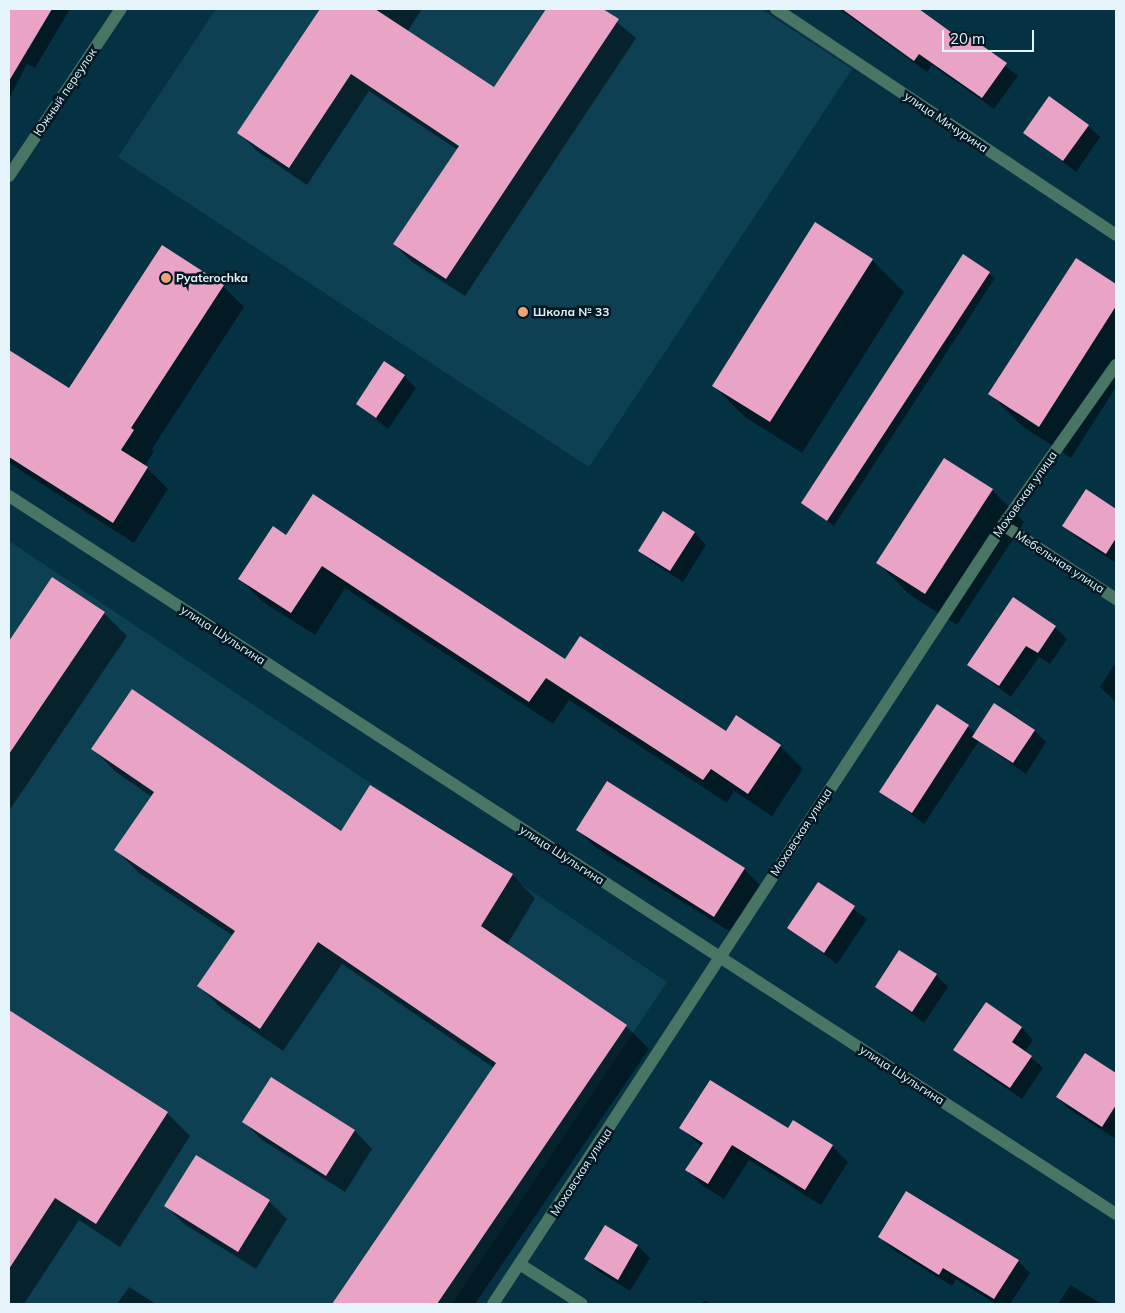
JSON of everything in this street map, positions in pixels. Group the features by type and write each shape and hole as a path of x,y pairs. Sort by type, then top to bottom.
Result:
{"street":[{"name":"Южный переулок","path":"9,176 121,9"},
{"name":"улица Мичурина","path":"776,9 1116,235"},
{"name":"Моховская улица","path":"493,1304 521,1265 719,957 1003,525 1116,365"},
{"name":"улица Шульгина","path":"9,496 1116,1214"},
{"name":"Мебельная улица","path":"1003,525 1116,598"},
{"path":"521,1265 582,1304"}],"shaded area":[{"name":"Школа № 33","path":"216,9 761,9 852,69 589,467 118,157"},
{"path":"9,541 667,982 452,1304 9,1304"}],"building":[{"path":"9,9 52,9 9,81"},
{"path":"320,9 375,9 494,87 546,9 603,9 619,19 446,279 393,244 459,146 351,74 289,168 237,133"},
{"path":"842,9 919,9 966,43 970,37 1007,63 982,98 919,54 914,61"},
{"path":"1049,96 1089,125 1063,161 1023,133"},
{"path":"815,222 873,259 770,422 712,386"},
{"path":"162,245 224,285 131,428 134,430 121,450 148,467 113,523 9,457 9,350 69,388"},
{"path":"963,254 990,272 827,521 801,503"},
{"path":"1076,258 1116,284 1116,306 1039,427 988,394"},
{"path":"384,361 405,375 376,418 356,404"},
{"path":"944,458 993,489 925,594 876,563"},
{"path":"1086,489 1116,509 1116,538 1106,554 1062,526"},
{"path":"313,494 565,659 580,636 726,731 736,715 781,745 748,794 711,769 703,780 546,678 529,702 322,566 291,613 238,579 273,526 286,535"},
{"path":"663,511 695,532 670,571 638,551"},
{"path":"52,577 105,612 9,754 9,641"},
{"path":"1013,597 1056,626 1038,653 1026,646 999,686 967,665"},
{"path":"132,689 341,831 370,785 513,874 481,926 627,1025 437,1304 332,1304 496,1063 318,942 260,1029 197,986 235,931 114,850 154,792 91,749"},
{"path":"994,703 1035,730 1013,763 972,737"},
{"path":"937,704 969,725 912,813 879,792"},
{"path":"607,781 745,868 714,917 576,830"},
{"path":"818,882 855,906 824,953 787,928"},
{"path":"899,950 937,974 912,1012 875,987"},
{"path":"986,1002 1022,1027 1012,1042 1032,1056 1010,1088 953,1050"},
{"path":"9,1010 168,1112 96,1224 55,1198 9,1269"},
{"path":"1085,1053 1116,1073 1116,1105 1102,1127 1056,1097"},
{"path":"271,1077 355,1130 326,1176 242,1122"},
{"path":"710,1080 788,1128 793,1120 833,1145 805,1190 732,1145 708,1184 685,1170 703,1143 679,1128"},
{"path":"196,1155 270,1200 238,1252 164,1206"},
{"path":"906,1191 1019,1260 994,1299 943,1268 939,1275 878,1237"},
{"path":"605,1225 638,1245 618,1280 584,1259"}],"place":[{"name":"Pyaterochka","path":"166,278"},
{"name":"Школа № 33","path":"523,312"}]}
